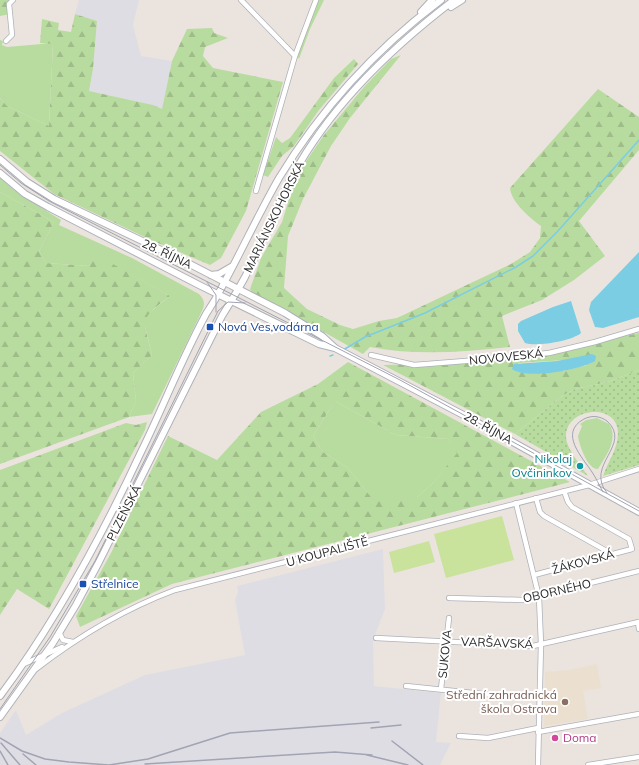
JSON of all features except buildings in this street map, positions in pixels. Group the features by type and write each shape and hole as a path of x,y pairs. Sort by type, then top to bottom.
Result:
{"main road":[{"path":"414,20 432,0"},
{"name":"MARIÁNSKOHORSKÁ","path":"225,282 280,177 315,126 365,67 414,20 441,0"},
{"name":"MARIÁNSKOHORSKÁ","path":"231,300 238,289 280,200 309,150 359,86 420,26 454,0"},
{"path":"420,26 428,24 462,0"},
{"name":"28. ŘÍJNA","path":"0,159 27,182 54,199 210,274 290,316 322,336 335,348"},
{"name":"28. ŘÍJNA","path":"0,173 20,190 42,204 319,344 335,348 346,353 473,420 639,512"},
{"path":"210,274 221,274 234,264"},
{"name":"PLZEŇSKÁ","path":"0,696 24,664 66,597 89,556 141,453 206,315 225,282"},
{"name":"PLZEŇSKÁ","path":"0,717 33,672 59,632 100,562 231,300"}],"street":[{"path":"6,41 12,35 9,4 13,0"},
{"path":"241,0 295,56"},
{"path":"256,192 295,56 316,0"},
{"name":"NOVOVESKÁ","path":"371,355 414,365 465,362 549,353 595,342 639,329"},
{"name":"U KOUPALIŠTĚ","path":"24,664 73,642 131,608 175,590 589,485 639,470"},
{"name":"ŽÁKOVSKÁ","path":"534,575 632,549 629,539 572,507 568,502 564,491"},
{"path":"536,498 540,512 544,516 612,554"},
{"path":"516,503 539,597 541,644 538,765"},
{"name":"OBORNÉHO","path":"449,598 522,600 639,571"},
{"name":"SUKOVA","path":"441,689 449,618"},
{"path":"638,622 639,629"},
{"name":"VARŠAVSKÁ","path":"376,638 533,646 638,622"},
{"path":"59,632 63,640 73,642"},
{"name":"U KOUPALIŠTĚ","path":"33,672 73,642"},
{"path":"406,686 493,695 539,697"},
{"path":"459,736 488,738 639,714"},
{"path":"588,765 639,757"}],"shaded area":[{"path":"79,0 139,0 133,25 141,56 172,61 162,110 153,105 89,91 93,69 97,21 75,14"},
{"path":"383,549 385,609 373,640 374,686 441,693 436,742 451,743 440,765 0,765 0,733 16,710 26,735 62,713 145,675 245,655 235,600 238,592 237,586"},
{"name":"Střední zahradnická škola Ostrava","path":"597,664 601,688 583,691 588,719 544,726 545,672 569,670"}],"green space":[{"path":"0,0 11,0 11,14 0,16"},
{"path":"316,0 324,0 310,29 299,59 296,53"},
{"path":"75,14 97,21 93,69 89,91 153,105 162,109 172,61 187,29 212,28 214,33 228,38 205,47 203,56 213,68 283,82 246,211 221,258 210,265 151,240 54,194 0,151 0,98 7,106 49,126 53,44 40,43 42,19 59,23 58,30 71,32"},
{"path":"0,40 3,41 2,45 7,47 53,43 49,126 7,106 0,98"},
{"path":"401,55 350,118 331,146 303,199 288,236 284,288 307,309 340,325 353,329 379,321 397,318 511,264 530,252 540,238 541,226 517,204 510,188 598,89 639,117 639,150 579,221 605,256 574,280 542,300 502,316 510,347 457,352 405,352 370,347 363,354 252,292 250,289 261,258 282,222 296,176 324,135 364,87 391,59"},
{"path":"354,59 358,64 319,110 294,146 282,156 268,177 263,175 276,137 282,143 290,138 334,78"},
{"path":"0,178 19,194 61,220 59,225 132,258 199,294 202,298 204,304 202,311 152,414 129,417 136,401 133,373 152,355 144,322 148,314 170,296 95,255 89,266 46,263 39,251 54,222 0,192"},
{"path":"0,192 54,222 39,251 46,263 89,266 95,254 170,296 152,310 146,321 145,326 152,355 133,373 136,401 129,417 0,464"},
{"path":"639,333 639,370 608,382 575,389 562,396 515,434 383,365 466,363 548,353","holes":["566,360 587,365 563,371 517,372 518,363"]},
{"path":"348,362 570,482 172,584 80,627 76,616 111,553 168,436 217,460 261,412 318,384","holes":["335,401 396,435 448,439 457,453 433,483 417,497 371,497 348,468 323,452 313,436"]},
{"path":"639,370 639,465 603,476 615,450 618,433 616,423 610,416 602,413 592,412 582,414 574,419 568,426 566,436 568,446 588,476 515,434 562,396 575,389 608,382"},
{"path":"335,401 396,435 448,439 458,453 433,483 417,497 371,497 348,468 323,452 313,436"},
{"path":"597,418 609,424 613,436 610,447 598,469 591,466 582,451 578,436 582,426 580,424 586,420"},
{"path":"147,422 145,430 49,609 17,589 0,615 0,470 126,423 136,425"},
{"path":"502,516 514,560 446,578 434,534"},
{"path":"429,541 435,562 394,573 389,552"}],"water":[{"path":"639,252 639,317 603,328 595,327 589,310 591,302"},
{"path":"571,301 581,333 562,341 537,344 525,343 518,331 518,324 521,321"},
{"path":"592,354 596,356 595,361 578,368 540,374 529,374 512,369 514,364 557,361"}],"waterway":[{"path":"343,350 365,337 425,313 516,267 533,256 557,232 639,140"}],"tram line":[{"path":"0,165 21,183 49,201 400,380 639,511"},
{"path":"207,282 216,295 216,312"},
{"path":"0,709 50,637 95,561 218,311 228,302 245,303"},
{"path":"603,492 575,446 573,438 573,431 577,425 584,419 590,417 599,417 604,419 614,430 615,438 601,473 601,483 607,493"}],"railway":[{"path":"0,738 22,751 45,759 109,765 148,759 230,733 379,722"},
{"path":"371,728 401,725"},
{"path":"392,741 423,765"},
{"path":"1,743 20,765"},
{"path":"0,751 8,765"},
{"path":"145,764 335,752 372,755"},
{"path":"23,754 36,765"},
{"path":"367,755 408,765"}],"place":[{"name":"Nová Ves,vodárna","path":"210,327"},
{"name":"Nikolaj Ovčininkov","path":"580,466"},
{"name":"Střelnice","path":"83,584"},
{"name":"Střední zahradnická škola Ostrava","path":"565,702"},
{"name":"Doma","path":"555,738"}]}
